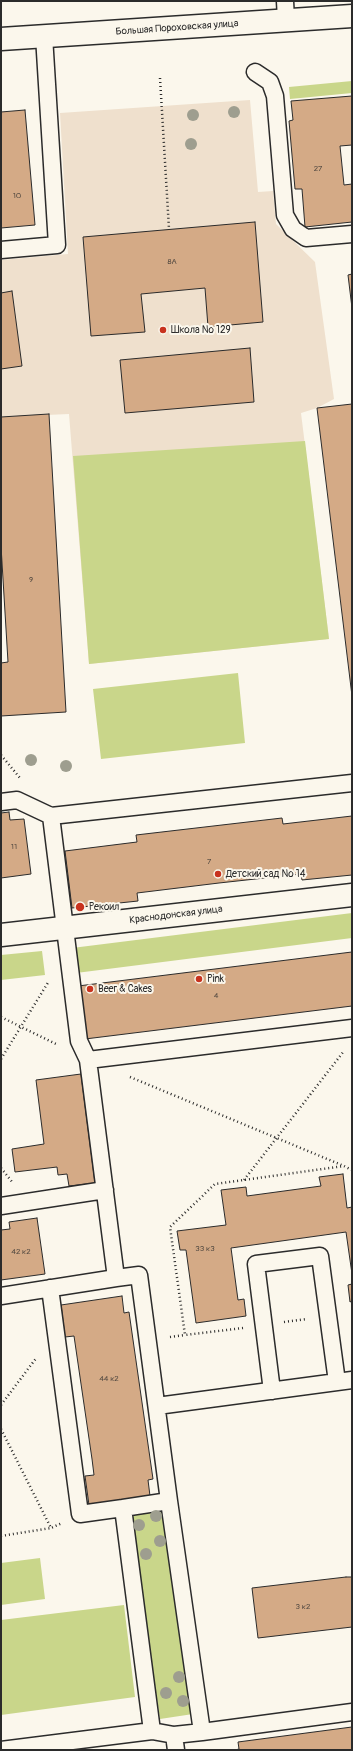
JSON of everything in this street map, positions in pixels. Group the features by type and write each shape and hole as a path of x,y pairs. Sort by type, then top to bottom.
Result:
{"street":[{"name":"Большая Пороховская улица","path":"1,39 44,36 286,11 352,16"},
{"name":"Краснодонская улица","path":"1,935 352,895"}],"lane":[{"path":"1,250 56,245 44,36"},
{"path":"255,72 270,82 275,96 285,215 293,229 306,238 352,234"},
{"path":"1,802 17,800 51,816 352,783"},
{"path":"51,816 79,1041 88,1060 116,1278"},
{"path":"88,1060 352,1028"},
{"path":"1,1206 105,1190"},
{"path":"157,1406 344,1382 328,1316 320,1256 256,1264 272,1391"},
{"path":"1,1296 139,1275 202,1732"},
{"path":"50,1288 80,1514 169,1501"},
{"path":"123,1508 152,1731"},
{"path":"1,1750 152,1731 175,1742 202,1732 352,1712"}],"path":[{"path":"160,78 169,229"},
{"path":"1,1059 49,980"},
{"path":"1,1017 88,1060"},
{"path":"243,1180 347,1047"},
{"path":"124,1075 352,1170"},
{"path":"328,1316 185,1335 170,1227 216,1184 344,1166"},
{"path":"1,1405 56,1332"},
{"path":"1,1429 51,1528"},
{"path":"1,1536 51,1528 80,1514"}],"shaded area":[{"name":"Школа № 129","path":"250,100 258,192 273,191 276,224 315,262 334,399 317,408 301,413 329,639 89,664 69,414 1,417 1,260 68,254 60,113"}],"green space":[{"path":"352,81 352,93 290,99 289,87"},
{"path":"305,441 329,639 89,664 73,456"},
{"path":"238,673 245,743 101,759 93,689"},
{"path":"352,913 352,938 76,973 72,948"},
{"path":"42,951 45,975 1,980 1,955"},
{"path":"162,1507 193,1714 160,1719 129,1512"},
{"path":"40,1558 45,1599 1,1605 1,1563"},
{"path":"124,1605 135,1697 1,1715 1,1620"}],"building":[{"path":"352,96 352,145 340,146 344,185 352,184 352,222 305,227 302,189 295,189 289,121 293,120 291,101"},
{"path":"25,110 35,225 1,228 1,112"},
{"path":"255,222 263,322 208,327 205,288 141,294 145,332 91,336 83,237"},
{"path":"352,274 352,308 348,275"},
{"path":"12,291 22,366 1,369 1,293"},
{"path":"250,348 254,402 125,413 120,360"},
{"path":"352,404 352,696 317,408"},
{"path":"49,414 66,712 1,716 1,663 8,662 1,546 1,417"},
{"path":"9,812 10,820 24,819 31,874 1,878 1,813"},
{"path":"352,816 352,875 302,880 301,874 219,883 137,893 138,901 72,908 65,851 137,842 136,835 282,818 283,824"},
{"path":"352,952 352,1006 85,1039 78,986"},
{"path":"81,1074 95,1183 69,1186 67,1174 58,1175 57,1167 15,1172 12,1149 44,1144 36,1080"},
{"path":"343,1174 347,1208 352,1207 352,1274 346,1232 231,1248 238,1300 244,1299 246,1316 196,1323 186,1250 180,1250 177,1231 226,1225 221,1190 246,1187 247,1196 321,1186 319,1177"},
{"path":"37,1218 45,1274 1,1280 1,1230 10,1229 9,1222"},
{"path":"352,1284 352,1301 350,1302 348,1285"},
{"path":"122,1296 124,1313 129,1312 153,1479 148,1480 150,1496 89,1505 85,1476 94,1475 92,1459 74,1336 65,1337 61,1305"},
{"path":"352,1577 352,1627 258,1638 252,1588"},
{"path":"352,1727 352,1750 235,1750 239,1749 238,1742"}],"place":[{"name":"Школа № 129","path":"163,330"},
{"name":"Детский сад № 14","path":"218,874"},
{"name":"Рекоил","path":"80,907"},
{"name":"Pink","path":"199,979"},
{"name":"Beer & Cakes","path":"90,989"}]}
